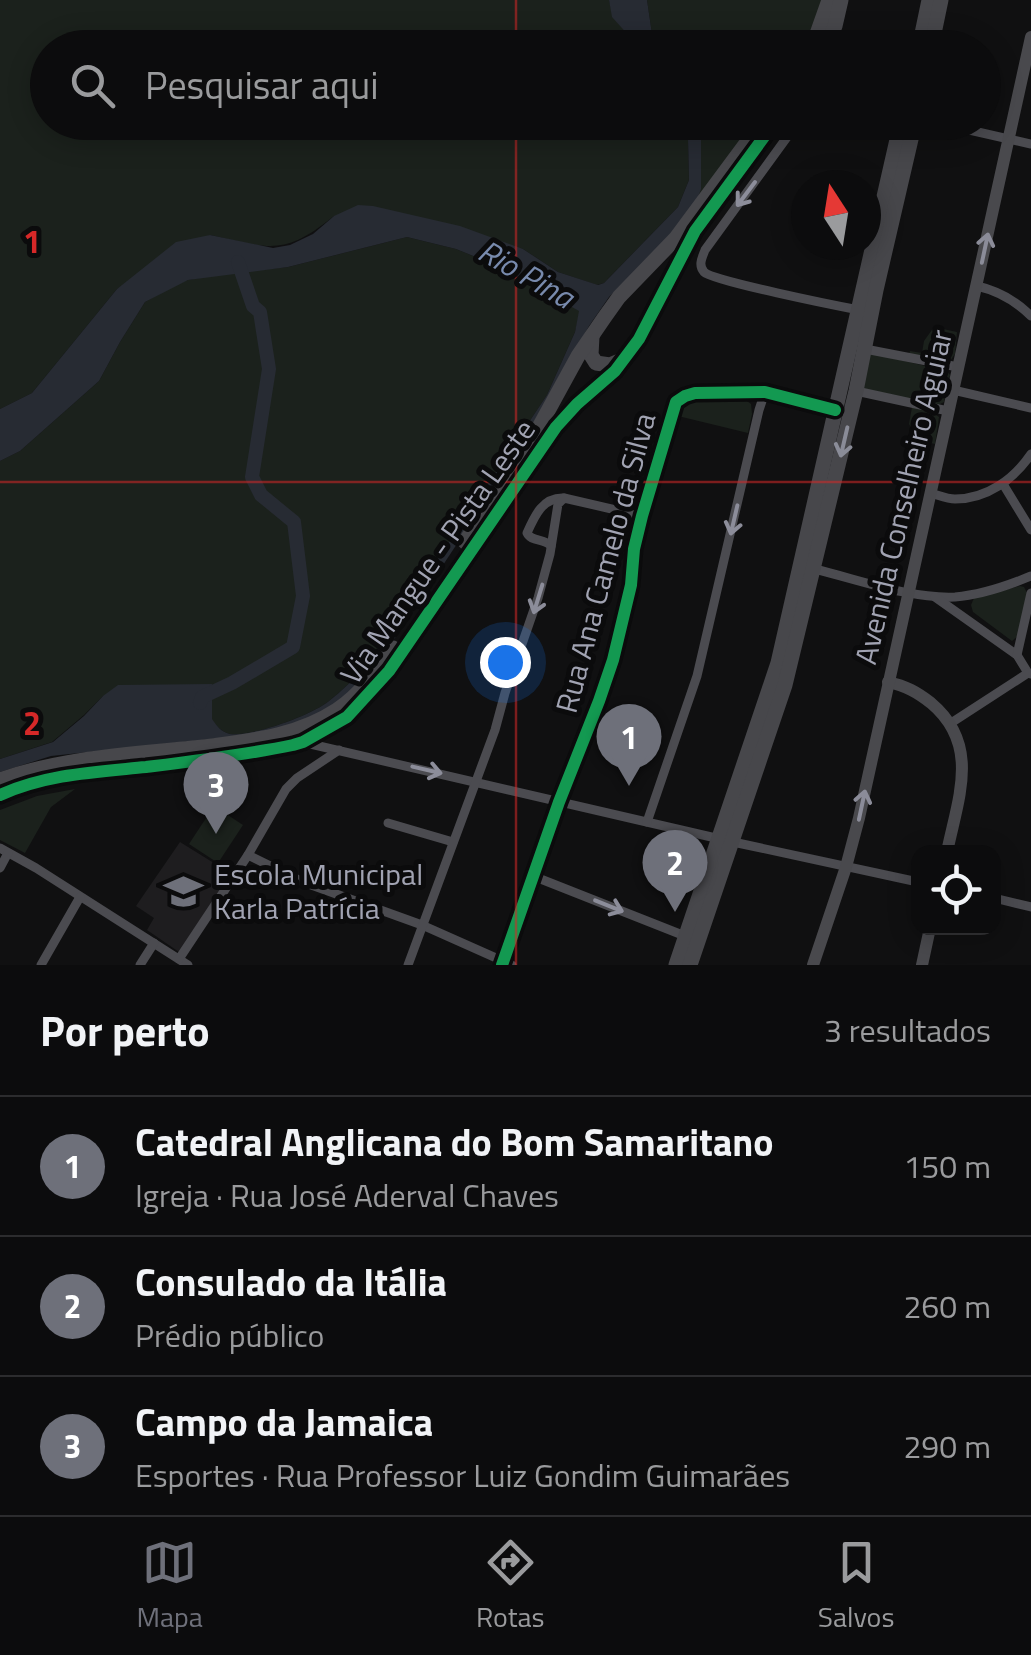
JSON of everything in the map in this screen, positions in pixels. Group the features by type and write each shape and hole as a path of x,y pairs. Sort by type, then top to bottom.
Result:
{"main road":[{"path":"819,30 829,0"},
{"path":"833,30 841,0"},
{"path":"922,30 929,0"},
{"path":"935,30 941,0"},
{"name":"Avenida Conselheiro Aguiar","path":"813,965 859,818 1031,37"},
{"path":"0,780 58,764 272,737 292,732 337,710 372,677 425,602 532,440 578,356 619,297 676,238 749,140"},
{"name":"Via Mangue - Pista Leste","path":"0,795 53,777 303,742 347,717 389,671 556,427 624,358 651,318 695,231 762,140"},
{"path":"676,965 784,685 865,349 865,311 898,140"},
{"path":"690,965 775,674 835,410 909,140"},
{"path":"592,336 596,364 610,366 624,358"},
{"path":"888,682 912,689 951,723 961,752 963,777 948,845"},
{"path":"922,965 928,935"}],"street":[{"path":"1001,138 1031,144"},
{"path":"785,140 705,250 701,268 706,274 723,279 865,311"},
{"path":"978,286 1012,299 1031,316"},
{"path":"865,349 958,368"},
{"path":"953,390 1031,408"},
{"path":"744,392 759,410"},
{"path":"647,822 697,676 765,392"},
{"name":"Rua Ana Camelo da Silva","path":"506,964 559,802 613,660 642,516 676,402 695,393 765,392 835,410"},
{"path":"856,392 948,411"},
{"path":"930,494 954,499 977,496 1003,484 1031,454"},
{"path":"1003,484 1031,530"},
{"path":"551,546 528,536 528,530 544,504 553,498 642,516"},
{"path":"408,965 495,730 538,598 561,501"},
{"path":"814,569 908,592 954,597 1031,576"},
{"path":"1017,655 1031,593"},
{"path":"967,618 968,600 976,594"},
{"path":"932,596 1017,655 1030,673 951,723"},
{"path":"303,742 911,881"},
{"path":"0,868 4,851 184,962 281,796 291,783 336,749"},
{"path":"388,823 453,842"},
{"path":"248,854 303,882 422,925 506,964"},
{"path":"533,876 685,936"},
{"path":"40,965 80,897"},
{"path":"1001,900 1031,907"},
{"path":"140,965 154,943"}],"shaded area":[{"path":"0,0 609,0 613,17 624,30 30,30 30,140 688,140 689,180 678,207 604,283 597,285 558,272 523,249 334,216 302,238 275,246 210,235 117,289 32,393 0,409"},
{"path":"647,0 822,0 813,30 651,30"},
{"path":"701,140 743,140 695,205"},
{"path":"407,237 456,249 498,266 580,311 575,332 547,395 365,668 321,707 281,724 240,734 224,732 211,719 103,696 52,742 0,759 0,461 20,451 99,381 145,302 177,284 221,274 288,267"},
{"path":"934,327 957,332 955,354 950,361 909,354 922,353 924,341"},
{"path":"870,355 947,371 950,375 944,402 938,405 864,389"},
{"path":"744,399 751,404 748,433 678,416 677,412 685,402"},
{"path":"912,407 929,410 939,417 935,444 918,440 909,424"},
{"path":"1020,586 1027,593 1018,636 1012,641 973,612 971,605 974,598"},
{"path":"75,789 51,807 25,853 0,840 0,810 37,796"},
{"path":"214,806 243,825 218,863 189,844"},
{"name":"Escola Municipal Karla Patrícia","path":"180,842 235,873 182,954 147,930 154,918 136,906"}],"water":[{"path":"609,0 647,0 651,30 624,30 612,17"},
{"name":"Rio Pina","path":"688,140 701,140 701,189 695,205 609,297 521,447 371,674 329,709 278,732 51,756 0,772 0,759 53,742 118,685 212,684 212,719 230,734 281,724 329,701 365,668 547,395 575,332 579,311 498,266 456,249 407,237 288,267 188,280 145,302 99,381 20,451 0,461 0,409 32,393 117,289 176,242 210,235 273,248 290,245 358,205 460,226 523,249 558,272 598,285 678,207 689,180"}],"waterway":[{"path":"200,703 202,697 293,647 303,596 294,522 261,495 252,477 269,369 260,312 253,306 238,262"}],"cycle path":[{"path":"0,795 35,782 72,775 293,745 347,717 389,671 556,427 615,371 639,339 695,231 762,140"},
{"path":"502,965 613,660 642,516 676,402 695,393 765,392 835,410"}],"place":[{"name":"Catedral Anglicana do Bom Samaritano","path":"629,786"},
{"name":"Campo da Jamaica","path":"216,834"},
{"name":"Escola Municipal Karla Patrícia","path":"184,892"},
{"name":"Consulado da Itália","path":"675,912"}]}
